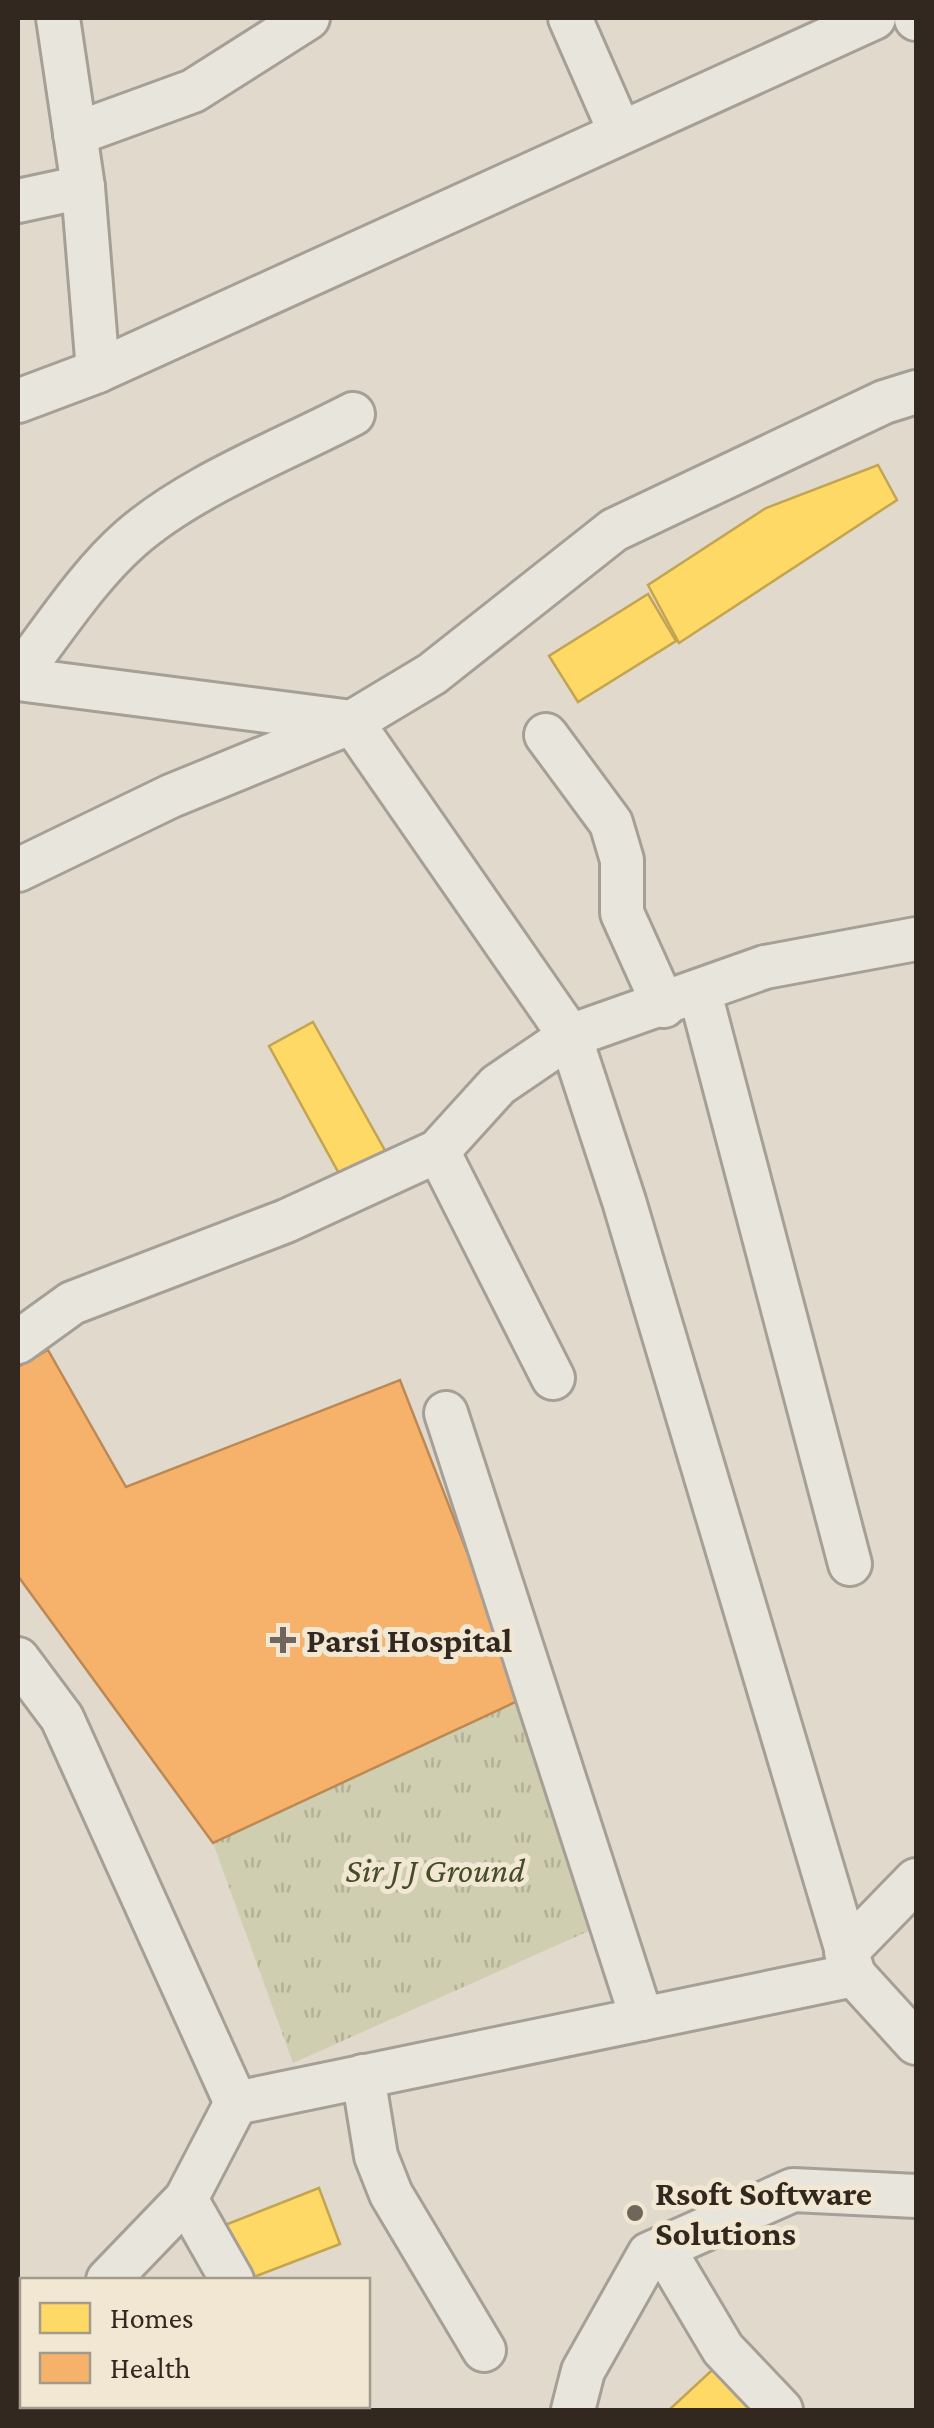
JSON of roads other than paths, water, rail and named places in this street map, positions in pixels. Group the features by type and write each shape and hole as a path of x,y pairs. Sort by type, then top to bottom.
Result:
{"street":[{"path":"58,18 83,187 98,371"},
{"path":"76,134 193,91 308,18"},
{"path":"570,18 620,132"},
{"path":"18,401 98,371 874,18"},
{"path":"18,201 83,187"},
{"path":"18,870 172,796 352,722 432,674 614,530 884,402 916,392"},
{"path":"352,414 185,502 133,536 112,555 18,678 352,722 570,1036 624,1201 850,1963 916,2044"},
{"path":"546,735 611,823 622,860 622,913 682,999 850,1564"},
{"path":"18,1342 72,1303 286,1221 438,1152 498,1085 570,1036 765,967 916,938"},
{"path":"438,1152 553,1378"},
{"path":"446,1413 642,2019"},
{"path":"18,1660 62,1718 236,2103"},
{"path":"236,2103 642,2019 850,1963 916,1880"},
{"path":"363,2076 376,2156 391,2194 484,2350"},
{"path":"116,2277 186,2199 236,2103"},
{"path":"573,2410 583,2372 649,2254 794,2190 916,2196"},
{"path":"186,2199 231,2278"},
{"path":"662,2248 723,2348 781,2410"}],"place":[{"name":"Parsi Hospital","path":"283,1640"},
{"name":"Rsoft Software Solutions","path":"635,2213"}],"park label":[{"name":"Sir J J Ground","path":"435,1870"}]}
